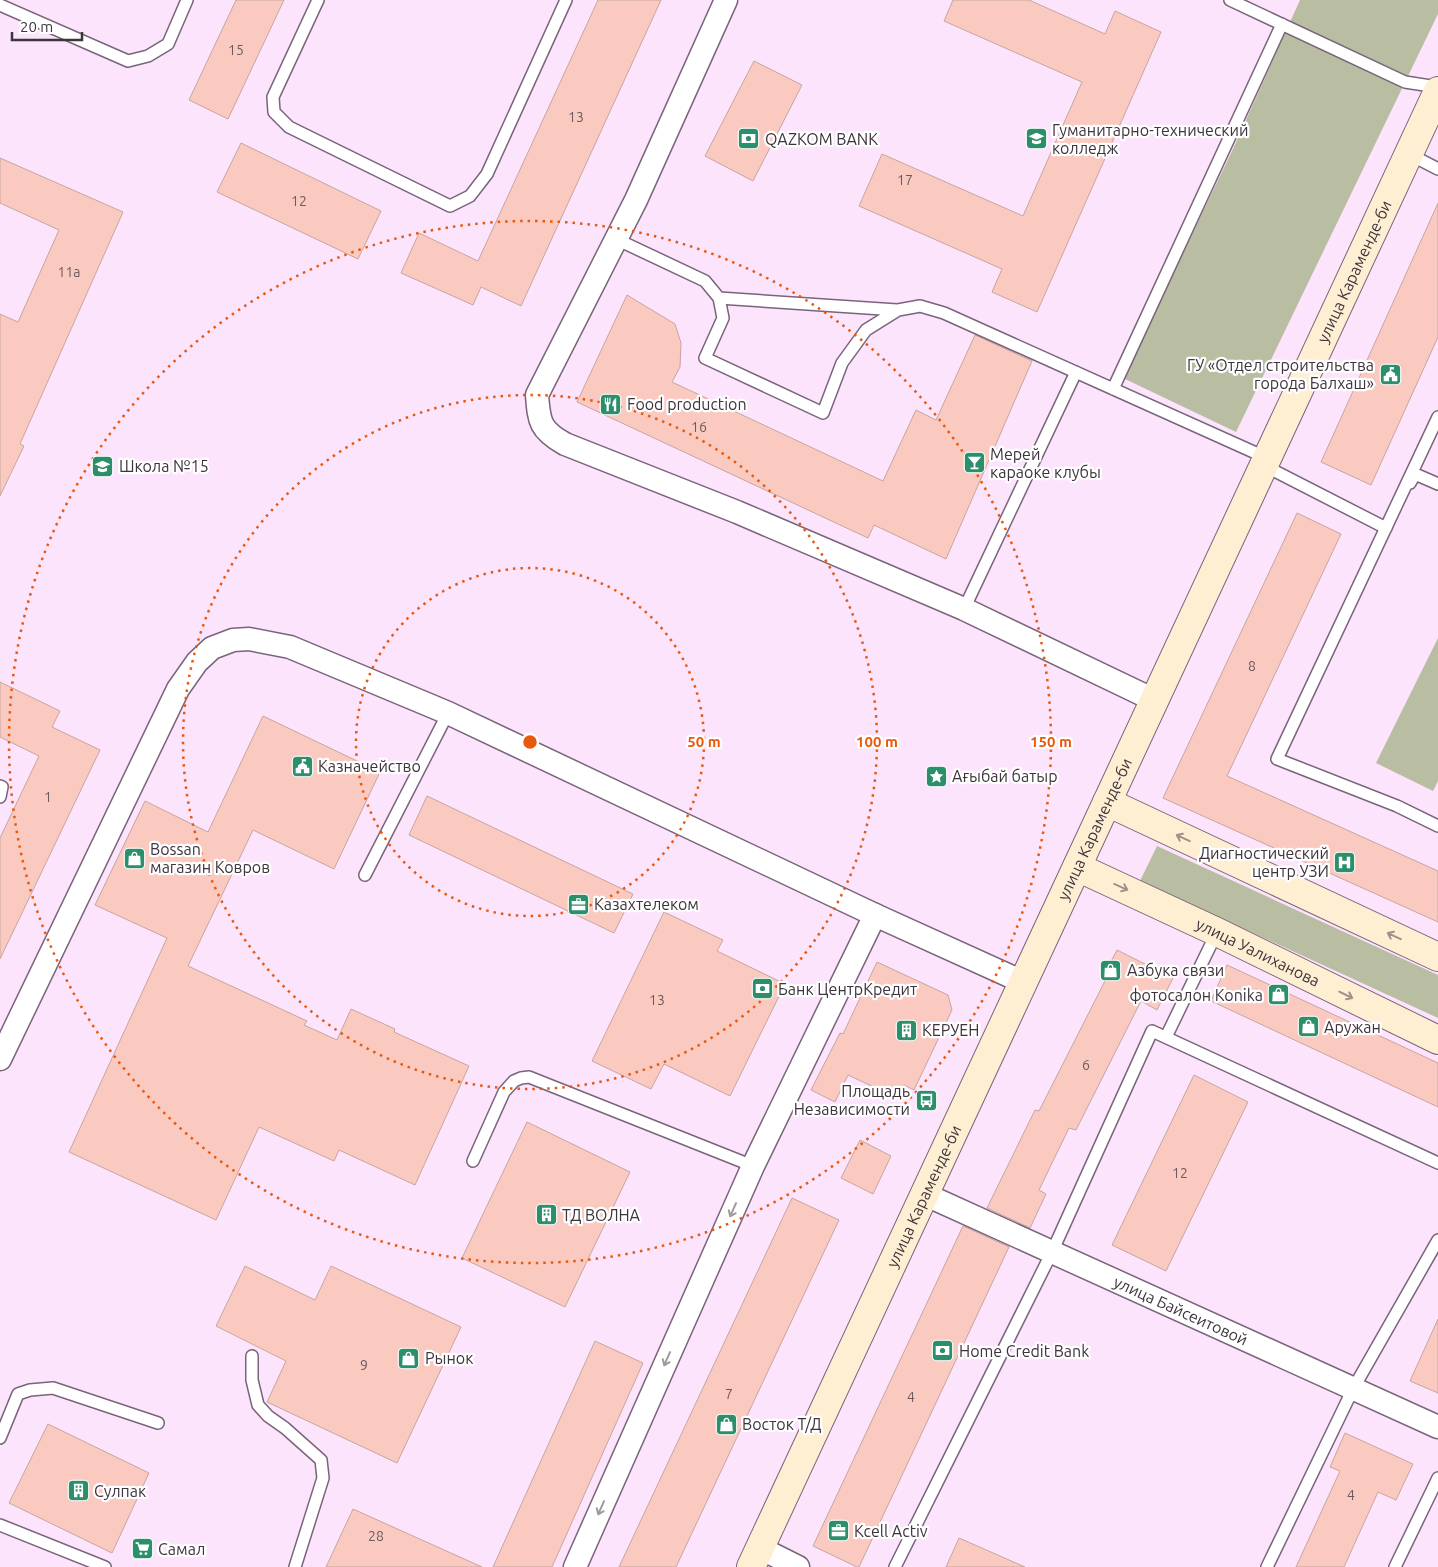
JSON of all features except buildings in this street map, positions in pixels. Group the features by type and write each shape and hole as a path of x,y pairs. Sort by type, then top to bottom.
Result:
{"main road":[{"name":"улица Караменде-би","path":"755,1558 1438,90"},
{"path":"1107,802 1438,956"},
{"name":"улица Уалиханова","path":"1077,867 1217,932 1438,1040"}],"street":[{"path":"726,0 636,200 537,395 538,417 549,435 565,444 737,512 964,609 1154,700"},
{"path":"1,1054 178,689 197,662 212,648 233,640 249,639 290,647 448,713 875,915 1023,982"},
{"path":"575,1567 753,1166 875,915"},
{"name":"улица Байсеитовой","path":"924,1194 1438,1428"},
{"path":"755,1558 798,1567"}],"lane":[{"path":"0,5 128,61 148,56 168,44 187,0"},
{"path":"318,0 273,97 274,112 289,127 450,206 470,196 488,174 566,0"},
{"path":"1230,0 1406,82 1438,86"},
{"path":"1113,389 1282,24"},
{"path":"1409,154 1438,169"},
{"path":"616,239 705,281 719,298 723,318 705,358 824,414 842,363 866,330 898,310"},
{"path":"719,298 898,310 920,306 944,313 1113,389 1265,462 1386,528"},
{"path":"964,609 1076,372"},
{"path":"1438,417 1277,759 1397,806 1438,826"},
{"path":"1386,528 1415,474 1438,484"},
{"path":"365,875 448,713"},
{"path":"0,786 2,787 0,797"},
{"path":"1166,1037 1217,932"},
{"path":"895,1567 1052,1252 1152,1031 1438,1163"},
{"path":"473,1161 504,1092 514,1081 529,1077 753,1166"},
{"path":"1267,1567 1353,1389 1438,1240"},
{"path":"252,1356 252,1380 258,1405 268,1416 285,1428 321,1460 323,1469 323,1478 295,1567"},
{"path":"0,1438 18,1394 38,1389 53,1388 158,1422"},
{"path":"1395,1567 1438,1478"},
{"path":"0,1525 105,1567"}],"green space":[{"path":"1300,0 1438,0 1438,14 1236,432 1123,378 1232,151"},
{"path":"1438,638 1438,781 1433,791 1376,763"},
{"path":"1157,846 1438,975 1438,1018 1140,881"}],"place":[{"name":"QAZKOM BANK","path":"749,139"},
{"name":"Гуманитарно-технический колледж","path":"1036,139"},
{"name":"ГУ «Отдел строительства города Балхаш»","path":"1390,374"},
{"name":"Food production","path":"611,404"},
{"name":"Мерей караоке клубы","path":"974,463"},
{"name":"Школа №15","path":"103,466"},
{"name":"Казначейство","path":"302,766"},
{"name":"Ағыбай батыр","path":"936,776"},
{"name":"Bossan магазин Ковров","path":"134,858"},
{"name":"Диагностический центр УЗИ","path":"1345,862"},
{"name":"Казахтелеком","path":"578,904"},
{"name":"Азбука связи","path":"1111,970"},
{"name":"Банк ЦентрКредит","path":"762,989"},
{"name":"фотосалон Konika","path":"1279,995"},
{"name":"Аружан","path":"1308,1027"},
{"name":"КЕРУЕН","path":"906,1030"},
{"name":"Площадь Независимости","path":"926,1100"},
{"name":"ТД ВОЛНА","path":"546,1215"},
{"name":"Home Credit Bank","path":"943,1351"},
{"name":"Рынок","path":"409,1358"},
{"name":"Восток Т/Д","path":"726,1424"},
{"name":"Сулпак","path":"78,1491"},
{"name":"Kcell Activ","path":"838,1531"},
{"name":"Самал","path":"142,1549"}]}
